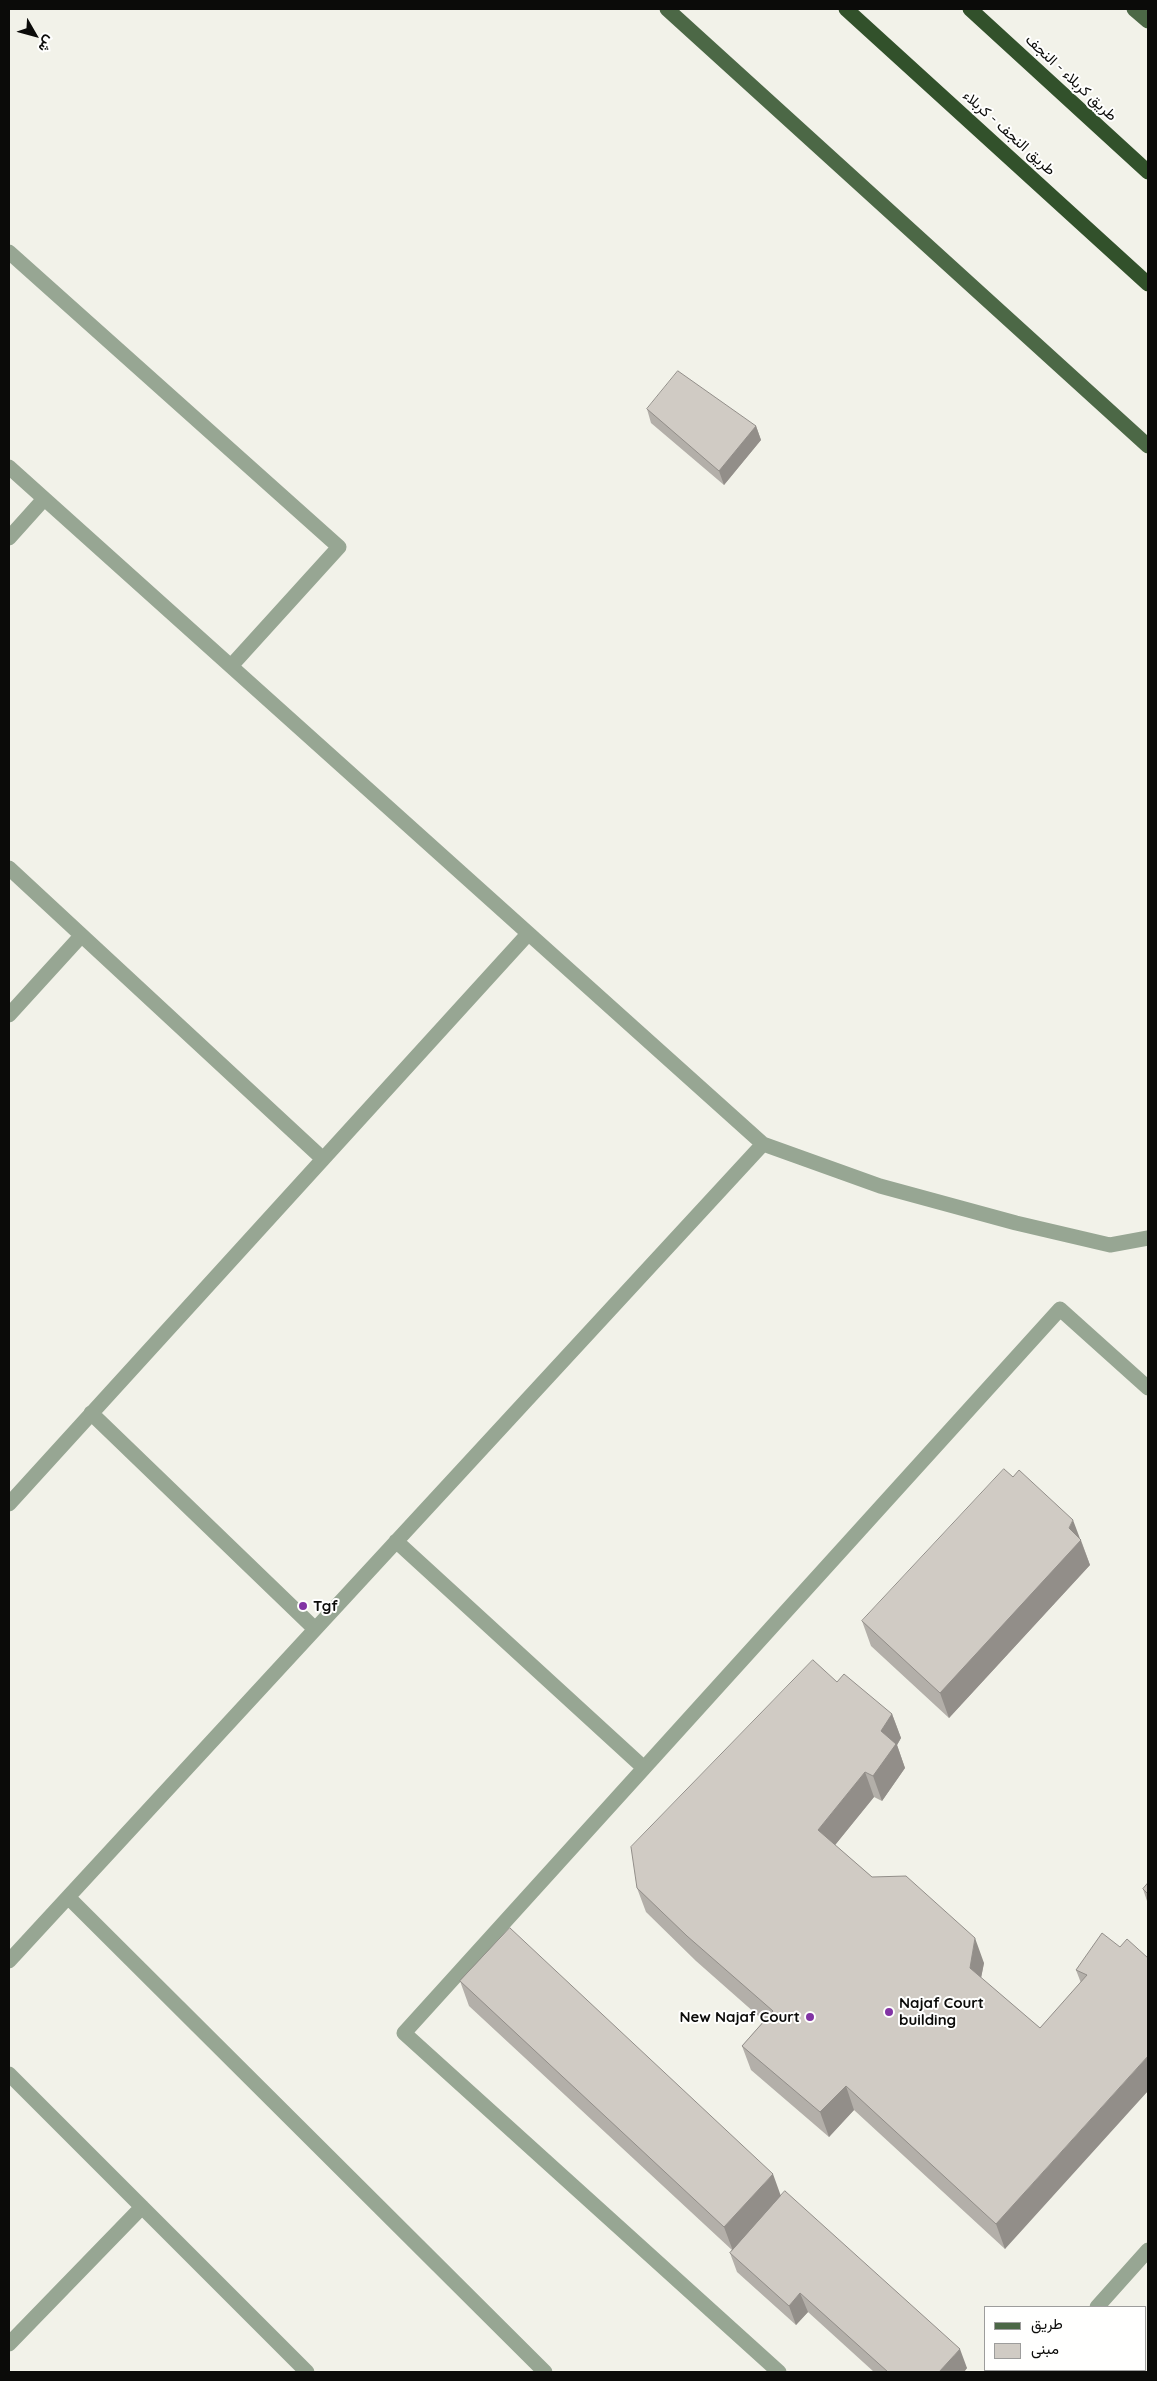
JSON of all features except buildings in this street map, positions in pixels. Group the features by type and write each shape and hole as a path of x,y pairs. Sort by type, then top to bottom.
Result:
{"highway":[{"name":"طريق النجف - کربلاء","path":"846,9 1148,284"},
{"name":"طريق کربلاء - النجف","path":"970,9 1148,172"}],"main road":[{"path":"667,9 1148,446"},
{"path":"1134,9 1148,22"}],"street":[{"path":"9,252 340,547 231,666"},
{"path":"9,468 763,1144 880,1186 1016,1223 1110,1245 1148,1238"},
{"path":"9,538 44,499"},
{"path":"9,868 323,1158"},
{"path":"9,1504 528,934"},
{"path":"9,1015 81,936"},
{"path":"9,1961 763,1144"},
{"path":"778,2372 404,2033 1060,1308 1148,1388"},
{"path":"91,1413 315,1630"},
{"path":"396,1541 644,1768"},
{"path":"68,1897 545,2372"},
{"path":"9,2074 307,2372"},
{"path":"9,2344 142,2207"},
{"path":"1098,2306 1148,2250"}],"place":[{"name":"Tgf","path":"303,1606"},
{"name":"Najaf Court building","path":"889,2012"},
{"name":"New Najaf Court","path":"810,2017"}]}
